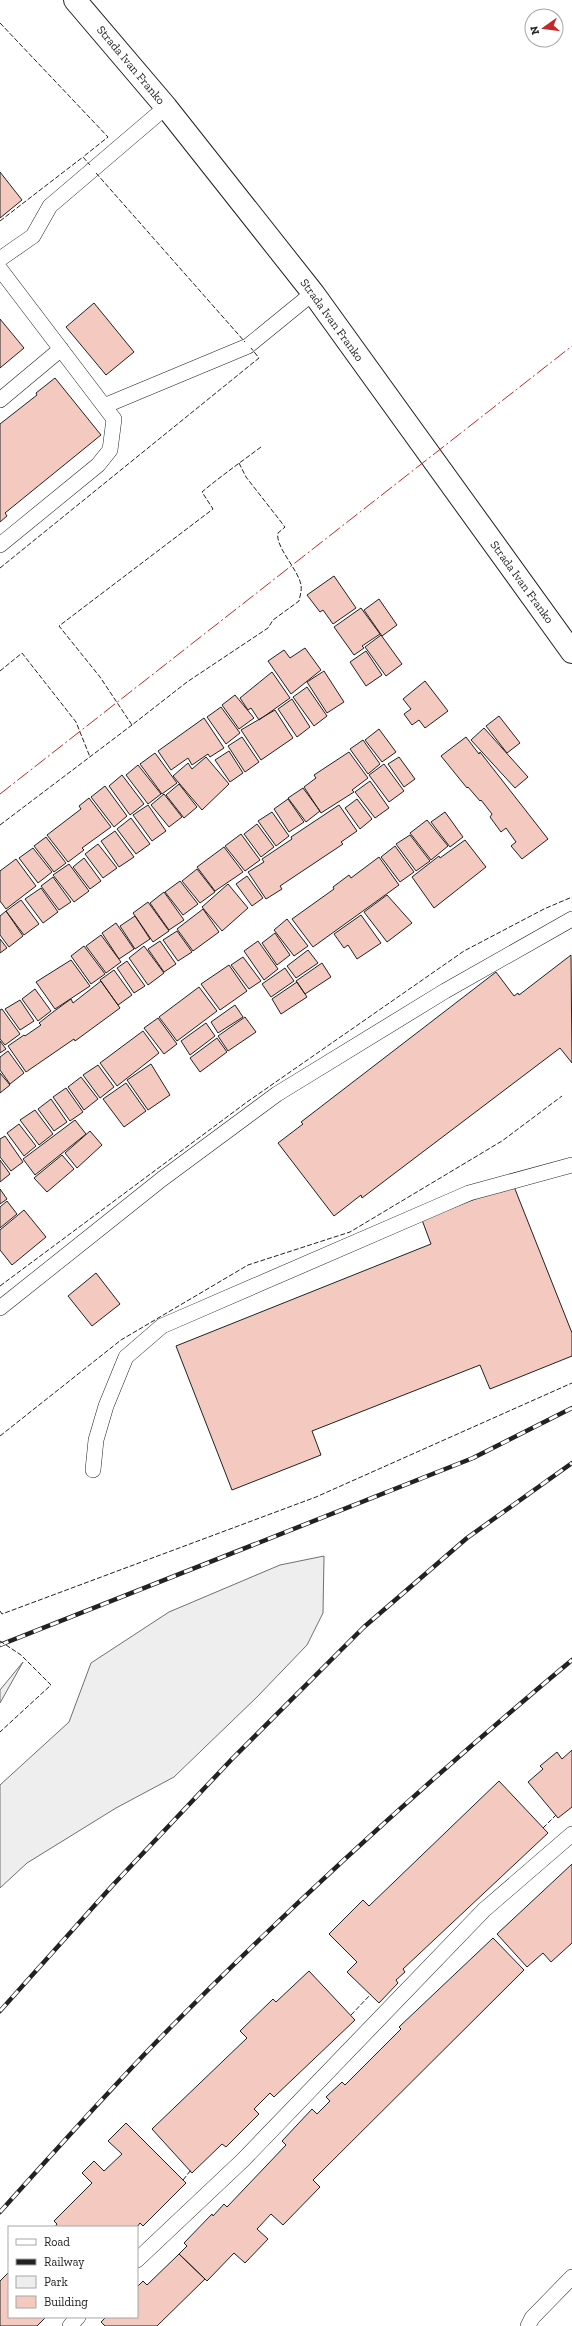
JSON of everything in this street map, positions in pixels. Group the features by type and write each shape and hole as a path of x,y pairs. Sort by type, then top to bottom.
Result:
{"main road":[{"name":"Strada Ivan Franko","path":"75,0 166,107 313,293 572,652"}],"lane":[{"path":"0,259 33,236 50,206 166,107"},
{"path":"0,269 114,419 110,450 98,465 0,545"},
{"path":"104,406 248,346 313,293"},
{"path":"0,400 61,349"},
{"path":"0,1308 162,1179 278,1094 445,991 572,919"},
{"path":"94,1470 96,1440 106,1406 126,1357 162,1326 469,1193 572,1165"},
{"path":"138,2259 243,2160 484,1910 572,1834"},
{"path":"528,2326 532,2318 572,2277"},
{"path":"70,2326 77,2318"}],"green space":[{"path":"324,1556 323,1613 307,1645 257,1697 174,1777 116,1808 27,1863 0,1888 0,1785 69,1722 91,1663 169,1612 280,1565"},
{"path":"23,1662 0,1703 0,1690"}],"building":[{"path":"0,172 22,200 0,218"},
{"path":"94,303 134,352 106,375 66,327"},
{"path":"0,319 24,348 0,368"},
{"path":"55,378 101,435 5,513 7,516 0,522 0,424 37,395 36,393"},
{"path":"334,576 356,608 333,624 323,610 320,612 307,595"},
{"path":"379,599 397,625 382,636 364,610"},
{"path":"361,608 380,634 362,646 364,648 354,655 334,627"},
{"path":"381,635 402,664 386,676 365,647"},
{"path":"305,648 321,670 291,694 268,661 284,650 290,658"},
{"path":"366,651 382,675 366,686 350,662"},
{"path":"324,671 344,702 327,713 307,682"},
{"path":"272,672 290,698 259,720 251,708 248,710 240,698"},
{"path":"425,681 448,711 425,728 419,720 412,725 404,714 411,709 403,699"},
{"path":"307,687 327,716 314,726 293,697"},
{"path":"235,695 254,718 239,729 222,705"},
{"path":"292,699 310,727 297,737 278,709"},
{"path":"221,707 240,733 226,744 207,717"},
{"path":"275,710 293,738 261,760 241,730"},
{"path":"499,716 520,743 507,753 486,726"},
{"path":"204,718 224,748 210,757 208,754 192,765 188,758 171,770 158,751"},
{"path":"484,728 528,777 515,788 471,740"},
{"path":"379,729 396,752 382,762 365,740"},
{"path":"242,737 259,762 245,772 228,746"},
{"path":"466,737 479,754 480,752 548,839 522,859 511,846 516,842 506,828 501,832 490,817 492,814 481,800 480,801 468,787 467,788 441,756"},
{"path":"363,740 380,764 368,774 350,749"},
{"path":"229,751 243,773 230,782 215,760"},
{"path":"349,752 368,778 352,790 354,792 321,813 304,787 316,778 314,775"},
{"path":"155,753 177,783 162,794 140,764"},
{"path":"206,757 229,784 202,810 173,776 188,763 192,769"},
{"path":"399,757 415,779 404,787 388,764"},
{"path":"384,764 404,791 389,802 369,775"},
{"path":"138,765 161,794 148,804 126,775"},
{"path":"122,775 144,804 130,815 109,786"},
{"path":"370,781 389,808 375,818 355,792"},
{"path":"179,784 197,807 184,818 166,795"},
{"path":"105,786 127,816 114,827 91,797"},
{"path":"303,788 320,811 306,822 288,798"},
{"path":"164,794 182,817 169,827 151,805"},
{"path":"89,798 111,827 82,848 84,850 68,862 47,835 81,809 79,806"},
{"path":"288,799 304,822 289,832 274,809"},
{"path":"357,799 372,819 360,829 345,808"},
{"path":"148,805 166,831 152,841 133,815"},
{"path":"339,805 357,831 341,842 343,844 280,886 282,889 266,899 248,872 264,862 262,859 292,839 291,837"},
{"path":"272,812 289,836 276,846 258,821"},
{"path":"445,812 463,837 450,847 431,822"},
{"path":"131,818 150,844 136,854 117,829"},
{"path":"427,820 448,846 431,860 410,833"},
{"path":"257,824 274,847 261,857 244,834"},
{"path":"115,831 134,857 119,867 101,841"},
{"path":"241,834 260,860 245,871 225,846"},
{"path":"410,835 430,861 416,871 396,844"},
{"path":"46,837 66,863 54,872 34,846"},
{"path":"465,840 486,867 434,908 412,877 439,856 440,858"},
{"path":"98,844 117,868 103,878 85,854"},
{"path":"395,846 414,872 400,882 381,857"},
{"path":"224,847 243,872 215,891 197,867"},
{"path":"33,848 52,872 38,883 19,858"},
{"path":"379,857 399,885 313,947 292,919 334,889 333,887 349,875 351,878"},
{"path":"84,858 101,881 90,889 73,867"},
{"path":"16,859 36,886 6,909 0,901 0,871"},
{"path":"69,864 89,891 74,902 53,875"},
{"path":"197,869 215,892 200,903 182,881"},
{"path":"247,876 263,898 252,906 236,884"},
{"path":"53,877 71,902 59,910 41,886"},
{"path":"180,881 198,904 183,915 165,892"},
{"path":"228,884 248,908 222,931 202,907"},
{"path":"41,888 58,912 43,923 25,899"},
{"path":"164,892 184,920 169,930 150,903"},
{"path":"387,895 412,923 387,942 364,912"},
{"path":"21,900 39,924 24,935 6,911"},
{"path":"148,902 169,931 153,942 133,913"},
{"path":"203,909 219,932 193,951 177,929"},
{"path":"6,911 23,936 9,947 0,935 0,916"},
{"path":"361,915 381,943 357,959 348,945 344,948 334,934"},
{"path":"135,916 150,939 135,949 120,926"},
{"path":"287,919 308,946 294,956 274,930"},
{"path":"116,923 134,949 119,959 102,933"},
{"path":"177,931 192,952 178,961 163,940"},
{"path":"275,933 290,955 277,965 262,943"},
{"path":"101,935 121,962 106,973 86,946"},
{"path":"0,939 7,948 0,953"},
{"path":"160,941 176,964 164,972 148,949"},
{"path":"258,941 278,969 264,980 244,951"},
{"path":"84,946 105,974 91,984 71,956"},
{"path":"144,946 164,973 148,985 129,958"},
{"path":"308,950 318,963 296,978 287,966"},
{"path":"571,955 572,1063 560,1048 362,1198 361,1195 334,1216 278,1143 303,1124 301,1122 496,972 514,996 518,993 519,995"},
{"path":"243,957 261,981 249,989 231,965"},
{"path":"71,960 90,986 55,1009 36,982"},
{"path":"127,961 145,986 134,993 117,968"},
{"path":"322,963 331,977 305,994 296,981"},
{"path":"229,965 247,991 220,1010 201,984"},
{"path":"285,968 294,981 271,997 262,984"},
{"path":"114,970 132,995 118,1005 100,980"},
{"path":"101,981 120,1008 75,1041 74,1039 26,1072 8,1046 41,1025 39,1023 71,999 73,1003"},
{"path":"297,982 307,997 281,1014 272,999"},
{"path":"199,987 217,1011 177,1041 159,1017"},
{"path":"35,989 51,1011 38,1021 22,999"},
{"path":"20,1000 34,1021 20,1030 5,1009"},
{"path":"235,1005 243,1017 218,1033 211,1022"},
{"path":"2,1009 20,1034 5,1045 0,1039 0,1010"},
{"path":"245,1017 256,1032 228,1051 218,1036"},
{"path":"158,1018 177,1044 164,1054 144,1028"},
{"path":"206,1023 215,1036 190,1055 181,1041"},
{"path":"143,1031 159,1053 117,1086 100,1063"},
{"path":"217,1038 227,1052 200,1072 190,1058"},
{"path":"0,1041 6,1049 0,1053"},
{"path":"8,1051 24,1073 10,1084 0,1070 0,1057"},
{"path":"151,1064 170,1095 148,1110 127,1080"},
{"path":"98,1065 114,1087 100,1098 83,1075"},
{"path":"0,1073 10,1085 0,1093"},
{"path":"81,1077 98,1099 84,1110 68,1087"},
{"path":"126,1083 146,1111 124,1127 103,1099"},
{"path":"66,1088 83,1112 70,1121 53,1097"},
{"path":"51,1099 67,1122 54,1131 38,1109"},
{"path":"35,1110 53,1134 39,1145 20,1120"},
{"path":"75,1120 86,1134 35,1175 23,1159"},
{"path":"19,1124 36,1146 24,1156 7,1133"},
{"path":"90,1131 102,1145 77,1168 65,1153"},
{"path":"5,1136 23,1162 11,1171 0,1157 0,1139"},
{"path":"62,1155 74,1169 47,1192 34,1178"},
{"path":"0,1160 10,1174 0,1182"},
{"path":"513,1184 572,1333 572,1356 490,1389 480,1365 312,1431 321,1455 232,1490 176,1346 431,1244 422,1220"},
{"path":"0,1189 7,1199 0,1204"},
{"path":"7,1201 17,1214 0,1228 0,1207"},
{"path":"24,1210 46,1237 12,1265 0,1250 0,1230"},
{"path":"96,1273 120,1304 92,1326 68,1296"},
{"path":"572,1750 572,1807 558,1818 528,1782 543,1769 540,1766 557,1752 562,1759"},
{"path":"499,1781 548,1833 403,1969 405,1972 396,1980 398,1983 379,2003 347,1972 357,1962 329,1934 363,1900 369,1906"},
{"path":"572,1864 572,1943 551,1962 543,1953 527,1967 497,1934"},
{"path":"493,1938 524,1970 313,2180 320,2187 283,2225 271,2214 257,2229 268,2239 245,2263 234,2253 207,2281 179,2254 187,2246 184,2243 212,2214 213,2216 224,2204 227,2207 286,2145 282,2141 312,2109 317,2114 330,2101 326,2097 342,2082 345,2085 401,2029 399,2027"},
{"path":"309,1971 355,2020 274,2097 270,2093 254,2109 259,2114 226,2147 222,2144 192,2173 152,2129 247,2038 240,2031 273,1999 276,2002"},
{"path":"126,2123 186,2183 143,2226 140,2223 138,2226 56,2226 57,2224 54,2221 92,2183 82,2173 94,2161 104,2171 122,2154 108,2141"},
{"path":"179,2254 205,2279 157,2326 105,2326 101,2322 105,2318 138,2318 138,2286 143,2281 147,2285"},
{"path":"8,2273 8,2318 45,2318 37,2326 0,2326 0,2281"}],"railway":[{"path":"0,1645 473,1458 572,1408"},
{"path":"0,2011 112,1886 232,1759 364,1627 467,1538 572,1463"},
{"path":"0,2212 146,2052 265,1934 416,1794 572,1660"}],"fence":[{"path":"0,23 108,137 83,157"},
{"path":"0,221 83,157 90,165"},
{"path":"96,173 245,342"},
{"path":"0,568 259,358 251,348"},
{"path":"239,463 246,477 285,527 278,533 278,539 299,579 301,585 299,601 273,620 268,628 187,682 132,725 100,677 59,626 213,509 202,492 231,469 239,464 246,458 261,447"},
{"path":"0,671 22,653 76,722 90,757"},
{"path":"0,825 132,725"},
{"path":"0,1286 247,1102 464,951 544,909 572,897"},
{"path":"0,1436 121,1340 248,1265 350,1232 502,1141 562,1096"},
{"path":"0,1611 2,1614 316,1497 572,1383"},
{"path":"0,1641 21,1655 51,1685 0,1732"},
{"path":"543,1828 556,1815"},
{"path":"351,2015 371,1994"},
{"path":"183,2180 191,2170"}],"power":[{"path":"0,794 572,346"}]}
